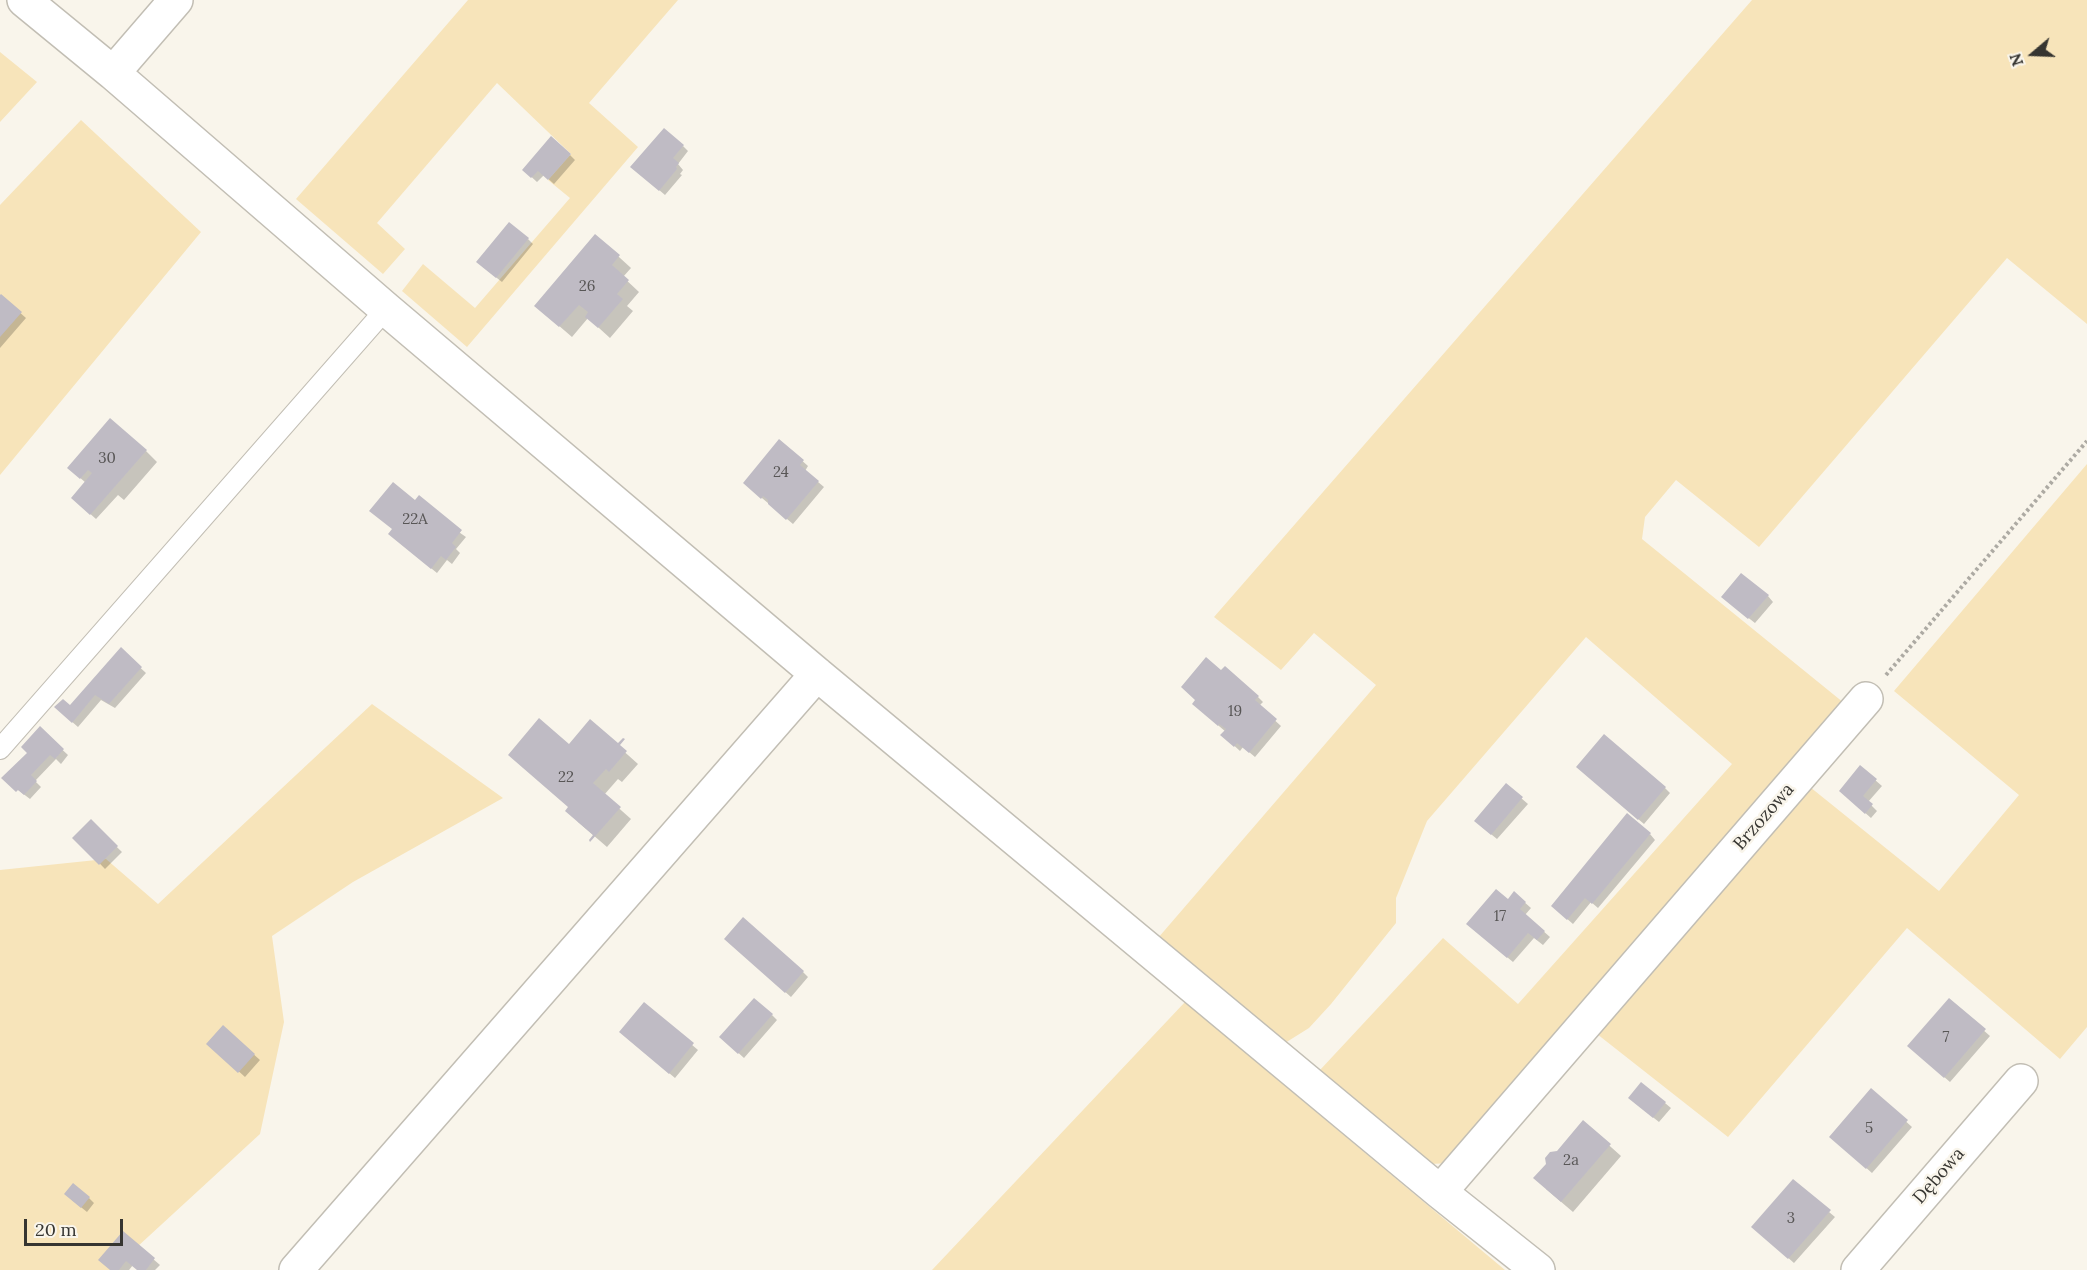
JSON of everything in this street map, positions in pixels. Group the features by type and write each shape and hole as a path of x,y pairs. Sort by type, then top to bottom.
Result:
{"street":[{"path":"24,0 114,73 387,309 817,674 1440,1192 1538,1270"},
{"path":"114,73 176,0"},
{"path":"296,1270 817,674"},
{"name":"Brzozowa","path":"1440,1192 1866,699"},
{"name":"Dębowa","path":"1858,1270 2021,1081"}],"lane":[{"path":"0,749 387,309"}],"path":[{"path":"1866,699 2087,441"}],"shaded area":[{"path":"468,0 678,0 589,103 638,147 467,347 402,291 423,264 475,308 570,198 548,180 571,154 497,83 377,223 405,249 383,274 296,199"},
{"path":"1752,0 2087,0 2087,324 2007,258 1759,547 1676,480 1645,517 1642,539 1844,703 1451,1163 1430,1164 1320,1070 1443,938 1518,1004 1732,764 1586,637 1427,821 1396,898 1396,923 1309,1028 1285,1043 1158,938 1376,685 1314,633 1281,670 1214,617"},
{"path":"0,52 37,82 0,122"},
{"path":"81,120 201,232 0,475 0,205"},
{"path":"2087,464 2087,1027 2060,1059 1907,928 1728,1137 1597,1034 1810,787 1939,891 2019,795 1894,691"},
{"path":"372,704 503,798 353,882 272,936 284,1022 260,1134 112,1270 0,1270 0,870 106,859 158,904"},
{"path":"1185,1002 1505,1270 932,1270"}],"building":[{"path":"664,128 684,145 673,158 679,163 677,169 659,191 630,167"},
{"path":"551,136 571,154 548,180 538,171 531,178 522,170"},
{"path":"509,222 529,238 496,278 476,262"},
{"path":"595,234 620,255 612,265 629,280 617,294 623,299 598,328 585,317 588,312 579,305 559,327 534,306"},
{"path":"0,295 22,312 0,337"},
{"path":"110,418 147,450 90,515 71,498 92,473 88,470 80,479 67,468"},
{"path":"779,439 804,460 800,465 819,481 786,520 768,504 768,500 763,496 761,499 743,483"},
{"path":"393,482 415,500 419,495 462,530 452,543 456,547 446,560 441,556 431,569 388,534 392,529 369,511"},
{"path":"1741,573 1769,595 1748,619 1721,597"},
{"path":"121,647 142,667 109,704 95,695 72,723 54,707 63,699 70,705"},
{"path":"1206,657 1221,670 1225,666 1259,696 1255,700 1277,719 1249,753 1237,743 1234,747 1220,735 1226,729 1219,724 1218,726 1192,704 1195,700 1181,687"},
{"path":"539,718 569,744 590,719 618,743 623,738 625,739 620,745 627,751 609,772 606,769 593,783 621,807 590,842 593,835 565,811 568,807 508,755"},
{"path":"40,726 64,749 55,759 50,755 31,775 37,781 24,795 18,790 16,792 1,778 27,753 21,747"},
{"path":"1604,734 1666,787 1638,820 1576,767"},
{"path":"1860,765 1877,779 1863,796 1873,804 1865,814 1839,791"},
{"path":"1506,783 1523,797 1491,835 1474,821"},
{"path":"1627,813 1651,833 1592,904 1585,898 1567,920 1551,906"},
{"path":"91,819 118,846 99,865 72,838"},
{"path":"1496,889 1508,899 1514,891 1526,902 1520,909 1545,931 1537,940 1528,933 1507,958 1466,924"},
{"path":"743,917 804,971 785,993 724,939"},
{"path":"754,998 773,1014 738,1054 719,1037"},
{"path":"1949,998 1986,1029 1944,1078 1907,1046"},
{"path":"644,1002 694,1043 669,1074 619,1032"},
{"path":"223,1025 255,1054 238,1073 206,1044"},
{"path":"1641,1082 1666,1102 1653,1118 1628,1098"},
{"path":"1871,1088 1908,1120 1866,1169 1829,1137"},
{"path":"1583,1120 1611,1144 1561,1202 1533,1178 1546,1164 1545,1158 1550,1152 1557,1151"},
{"path":"1793,1179 1831,1210 1788,1259 1751,1227"},
{"path":"73,1183 90,1197 81,1208 64,1194"},
{"path":"123,1231 155,1258 146,1270 137,1270 126,1261 119,1270 110,1270 98,1260"}]}
